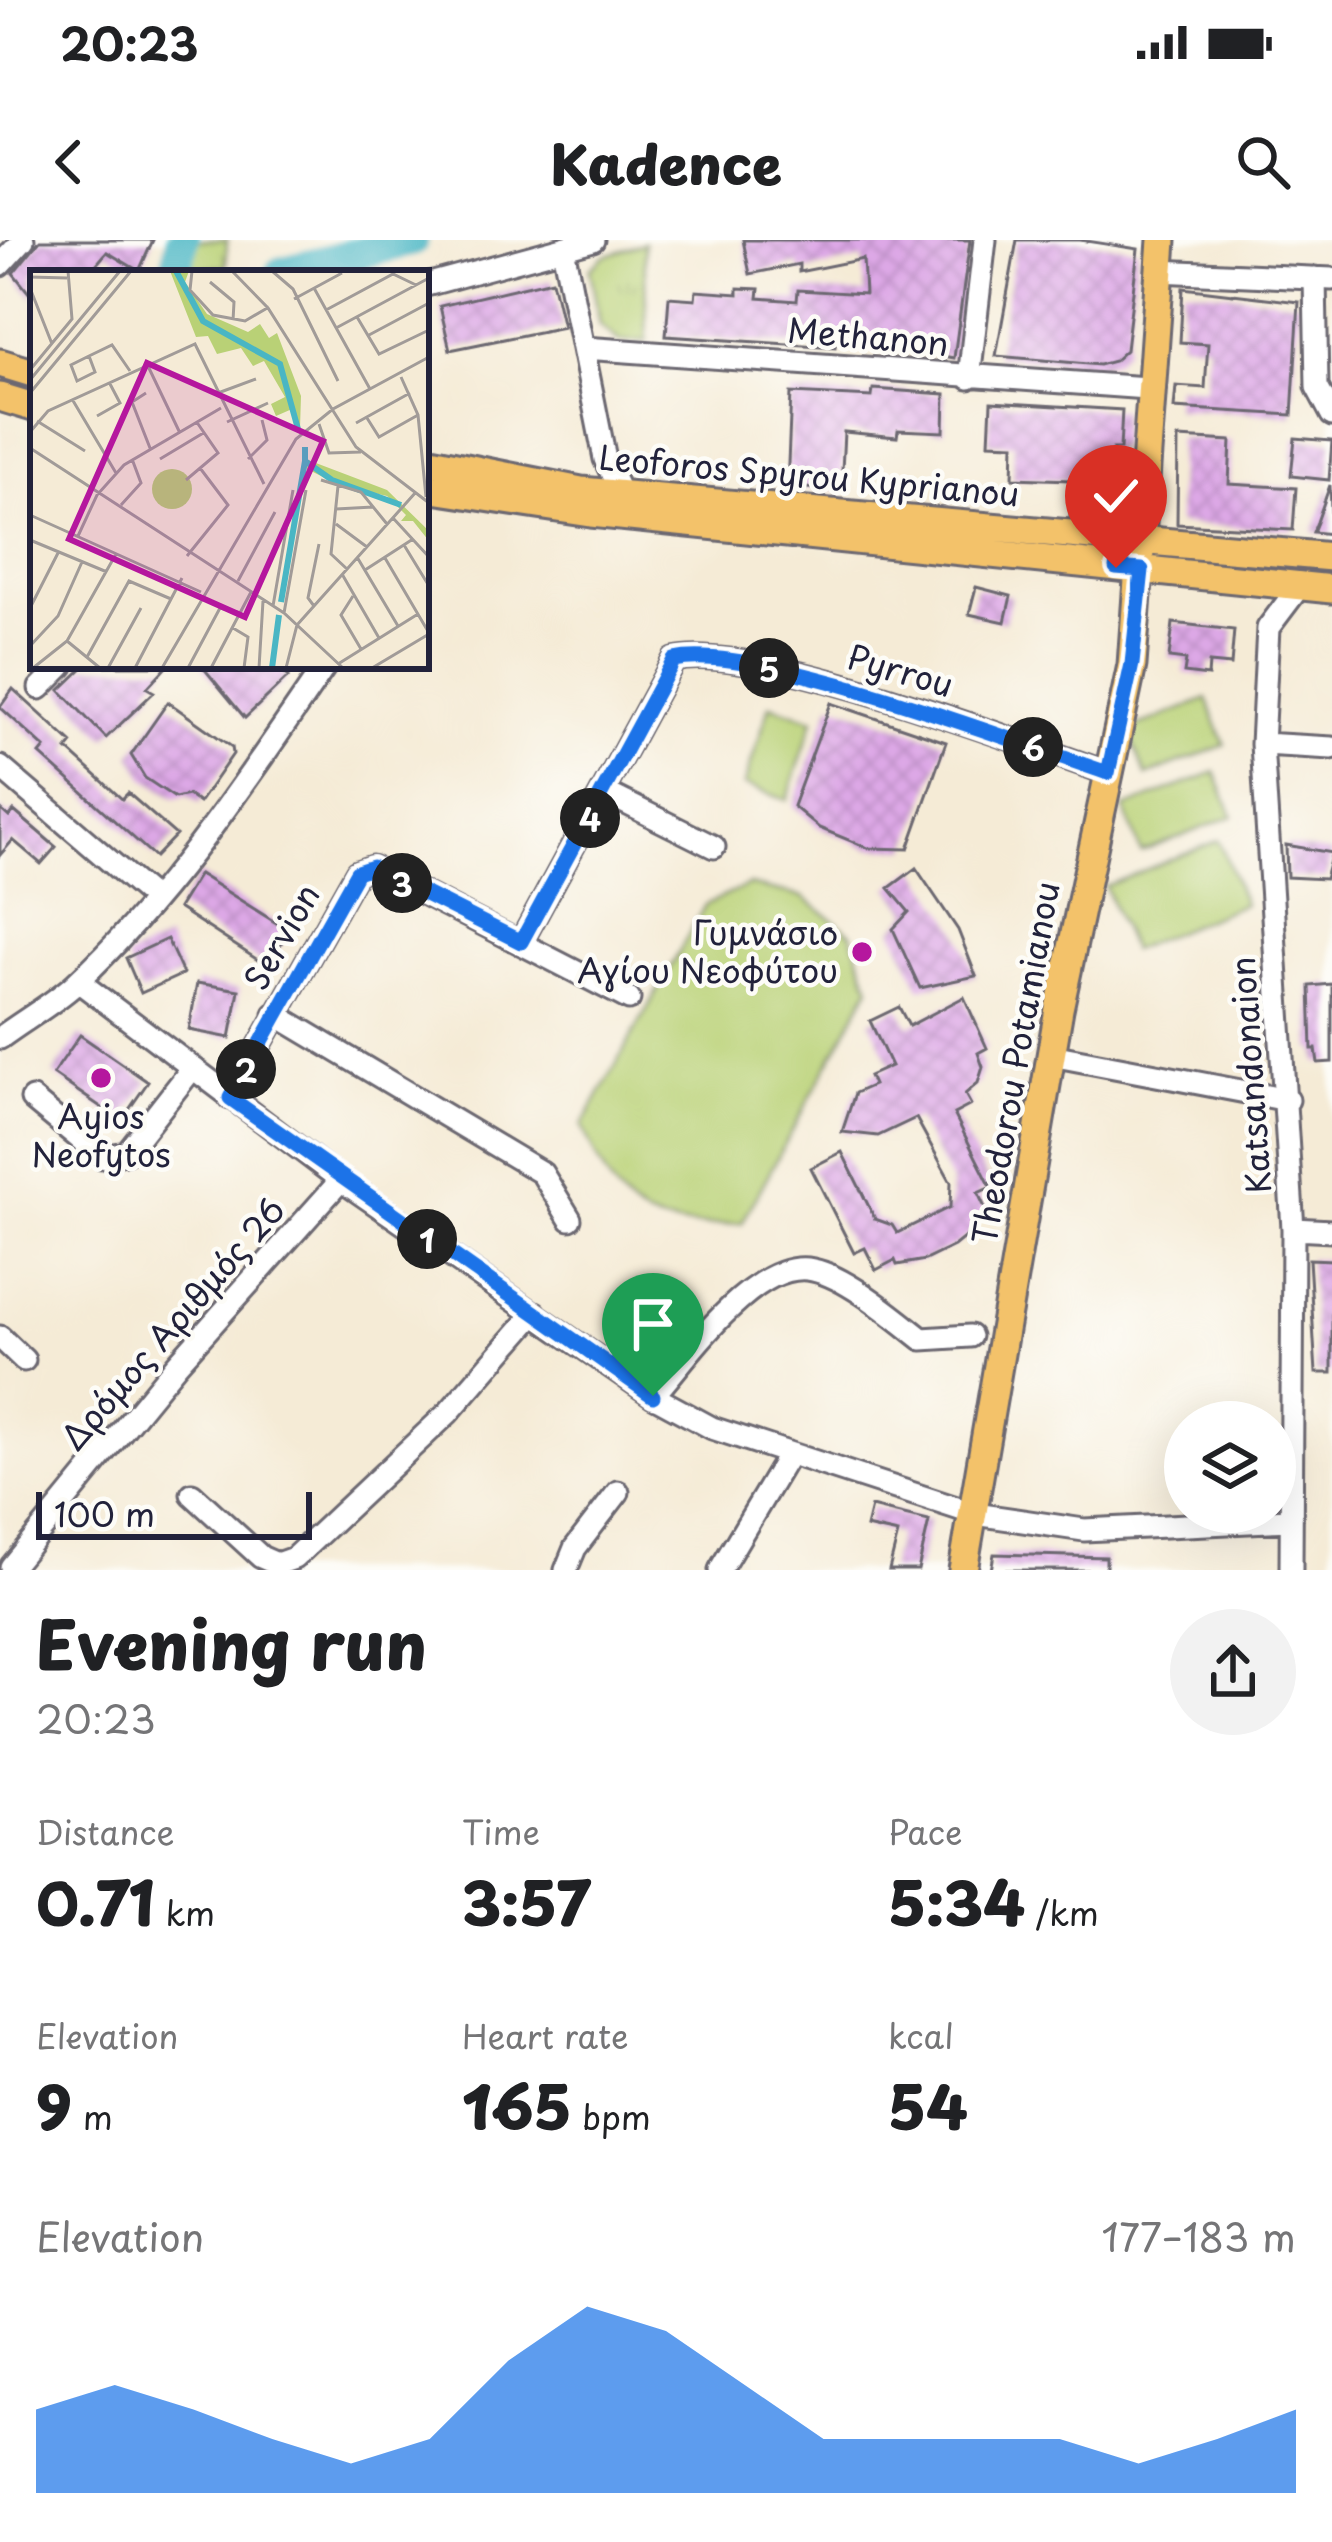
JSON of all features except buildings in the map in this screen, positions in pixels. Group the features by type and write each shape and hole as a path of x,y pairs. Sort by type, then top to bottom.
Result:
{"main road":[{"name":"Theodorou Potamianou","path":"962,1570 1051,1055 1132,664 1162,240"},
{"path":"0,362 30,372"},
{"path":"0,397 30,406"},
{"name":"Leoforos Spyrou Kyprianou","path":"429,461 581,491 1142,557 1244,581 1332,589"},
{"name":"Leoforos Spyrou Kyprianou","path":"430,493 591,513 1142,557 1332,557"}],"street":[{"path":"0,266 23,240"},
{"path":"429,285 593,240"},
{"path":"969,378 985,240"},
{"path":"563,248 605,459 621,494"},
{"path":"1158,271 1323,279 1316,387 1332,415"},
{"name":"Methanon","path":"584,348 1148,388"},
{"path":"581,491 605,459"},
{"path":"1244,581 1257,596 1268,628"},
{"path":"1268,628 1299,587"},
{"name":"Katsandonaion","path":"1268,628 1262,744 1288,1100 1292,1401"},
{"name":"Pyrrou","path":"521,942 674,660 696,655 764,667 959,722 1108,773"},
{"path":"40,688 59,669"},
{"path":"0,1038 78,981 154,898 256,770 322,669"},
{"path":"1262,744 1332,748"},
{"path":"0,767 154,898"},
{"path":"604,792 714,847"},
{"name":"Servion","path":"230,1098 357,872 372,867 521,942"},
{"path":"521,942 629,999"},
{"path":"78,981 341,1180 653,1396 712,1428 975,1514 1084,1529 1164,1526"},
{"path":"275,1014 542,1173 570,1220"},
{"path":"1051,1055 1288,1100"},
{"path":"32,1099 102,1157 114,1159 126,1153 191,1070"},
{"name":"Δρόμος Αριθμός 26","path":"8,1565 176,1365 341,1180"},
{"path":"1293,1229 1332,1231"},
{"path":"653,1396 751,1288 778,1271 814,1270 883,1308 922,1339 970,1336"},
{"path":"193,1494 261,1557 277,1564 294,1558 448,1413 535,1313"},
{"path":"0,1337 25,1360"},
{"path":"720,1570 788,1456"},
{"path":"566,1570 574,1548 618,1492"},
{"name":"Katsandonaion","path":"1291,1533 1291,1570"}],"green space":[{"path":"174,240 227,240 226,266 169,270"},
{"path":"644,243 647,341 619,341 600,325 590,269 604,256"},
{"path":"1207,699 1225,745 1146,776 1128,730"},
{"path":"770,705 814,719 787,800 744,785"},
{"path":"1215,772 1233,816 1141,852 1124,808"},
{"path":"1219,840 1244,904 1131,950 1105,886"},
{"path":"749,885 803,897 851,933 870,987 742,1223 658,1221 624,1199 582,1126 705,905"}],"waterway":[{"path":"177,270 182,240"},
{"path":"293,270 412,240"}],"place":[{"name":"Γυμνάσιο Αγίου Νεοφύτου","path":"862,952"},
{"name":"Ayios Neofytos","path":"101,1078"}],"route":[{"path":"653,1396 230,1098 275,1014 357,872 372,867 521,942 674,660 696,655 764,667 959,722 1108,773 1141,602 1142,570 1116,568"}]}
